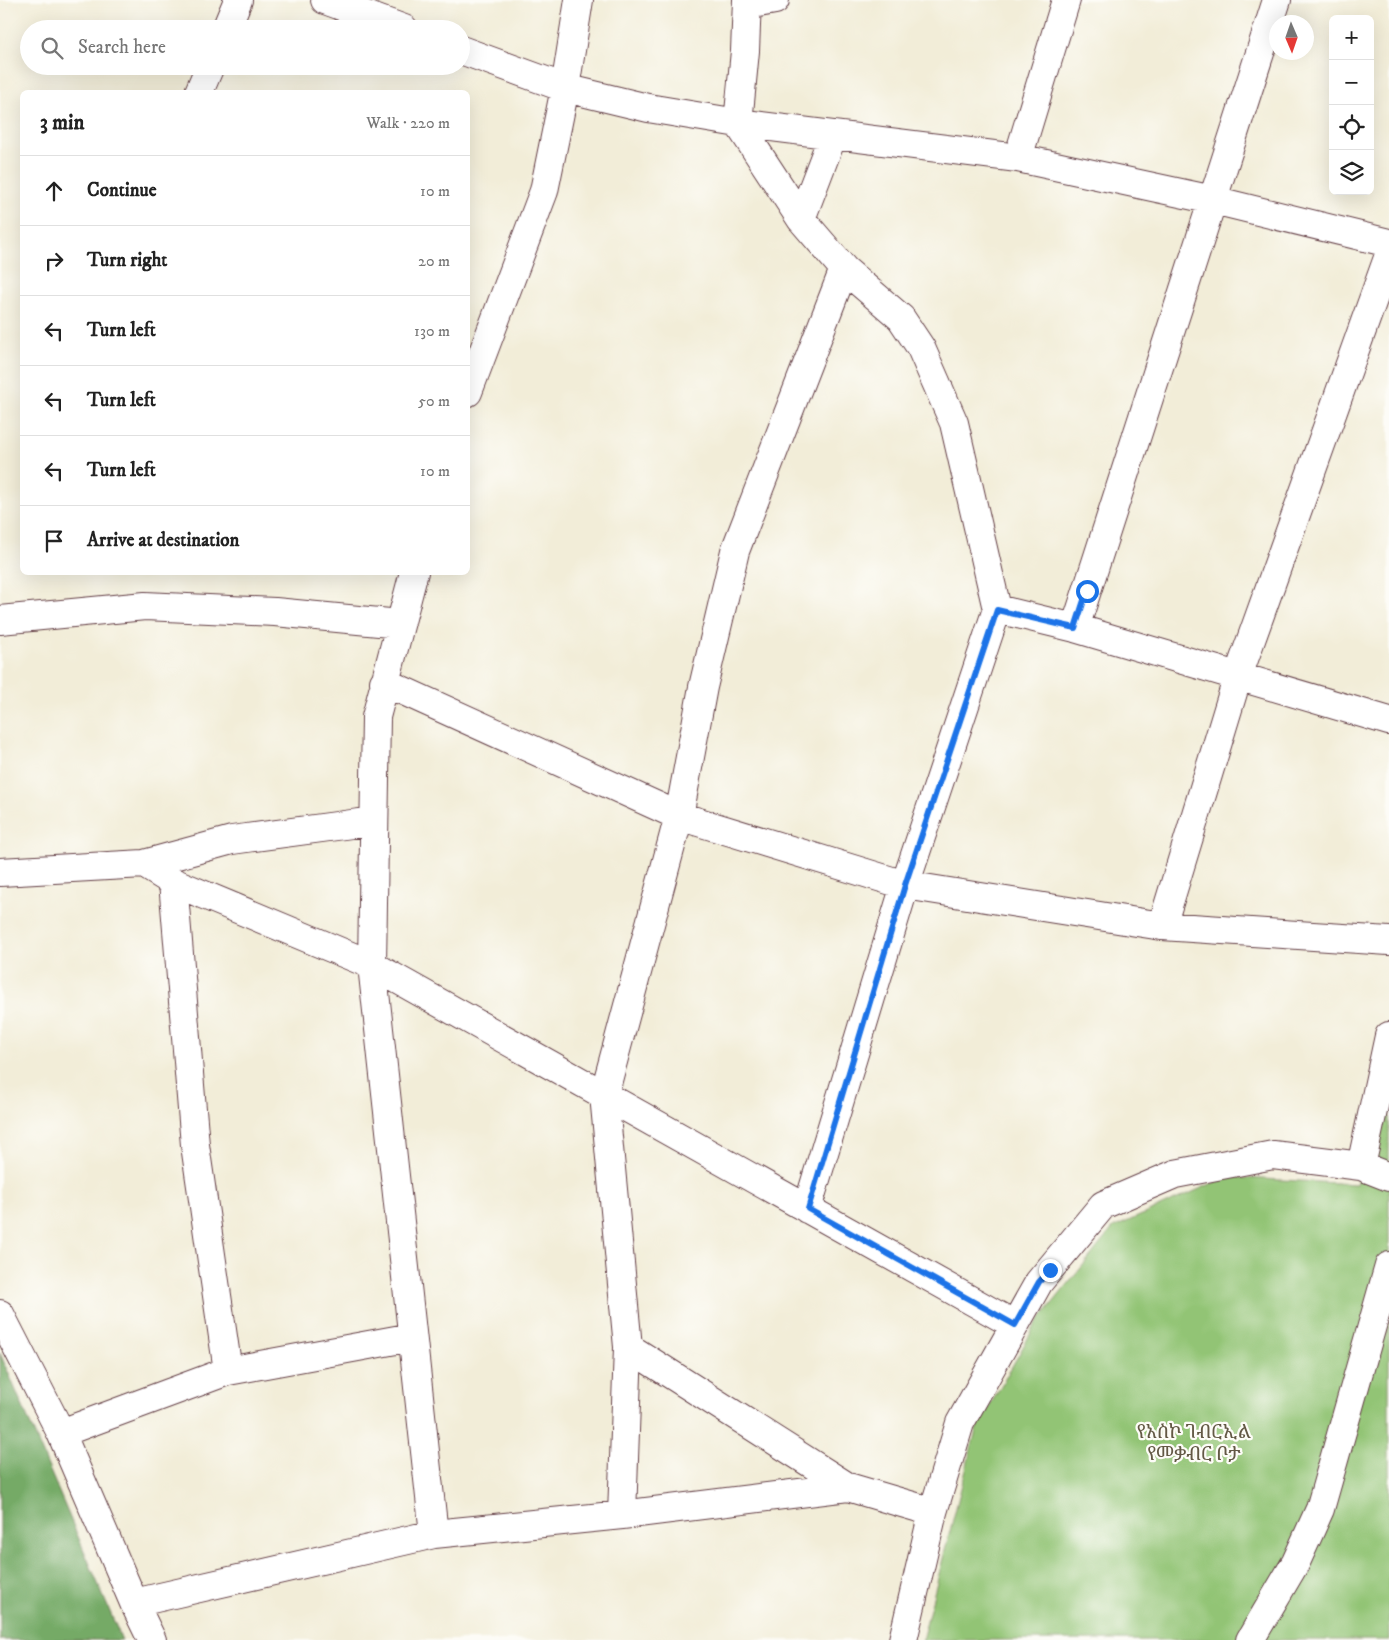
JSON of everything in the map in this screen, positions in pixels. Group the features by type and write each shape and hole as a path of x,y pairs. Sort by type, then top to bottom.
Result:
{"street":[{"path":"230,20 238,0"},
{"path":"470,387 544,191 565,88 579,0"},
{"path":"775,0 747,2 745,52 738,123 800,219 844,269 901,318 921,348 954,423 997,610 905,885 808,1209"},
{"path":"1018,158 1066,0"},
{"path":"1075,628 1277,0"},
{"path":"341,3 382,20"},
{"path":"470,53 565,88 648,108 738,123 1018,158 1213,200 1389,243"},
{"path":"200,90 206,75"},
{"path":"800,219 832,135"},
{"path":"1162,926 1238,676 1389,255"},
{"path":"622,1514 628,1347 604,1095 678,816 703,687 735,551 844,269"},
{"path":"413,575 376,717 372,965 434,1534"},
{"path":"0,620 145,606 275,612 400,624"},
{"path":"997,610 1075,628 1389,721"},
{"path":"384,682 678,816 905,885 1162,926 1389,941"},
{"path":"0,872 144,864 232,840 374,820"},
{"path":"144,864 173,882 372,965 1015,1325"},
{"path":"173,882 195,1145 228,1371"},
{"path":"1360,1166 1389,1036"},
{"path":"903,1640 933,1512 960,1423 1039,1282 1103,1205 1175,1174 1273,1155 1360,1166 1389,1177"},
{"path":"1250,1640 1296,1562 1320,1509 1389,1266"},
{"path":"0,1314 61,1434 134,1603 152,1640"},
{"path":"61,1434 228,1371 412,1337"},
{"path":"628,1347 848,1487 933,1512"},
{"path":"134,1603 434,1534 848,1487"}],"green space":[{"name":"የአስኮ ገብርኢል የመቃብር ቦታ","path":"1389,1078 1389,1640 922,1640 976,1430 1036,1324 1113,1228 1226,1177 1356,1184"},
{"path":"0,1353 122,1640 0,1640"}],"route":[{"path":"1050,1270 1039,1282 1015,1325 808,1209 905,885 997,610 1075,628 1087,591"}]}
